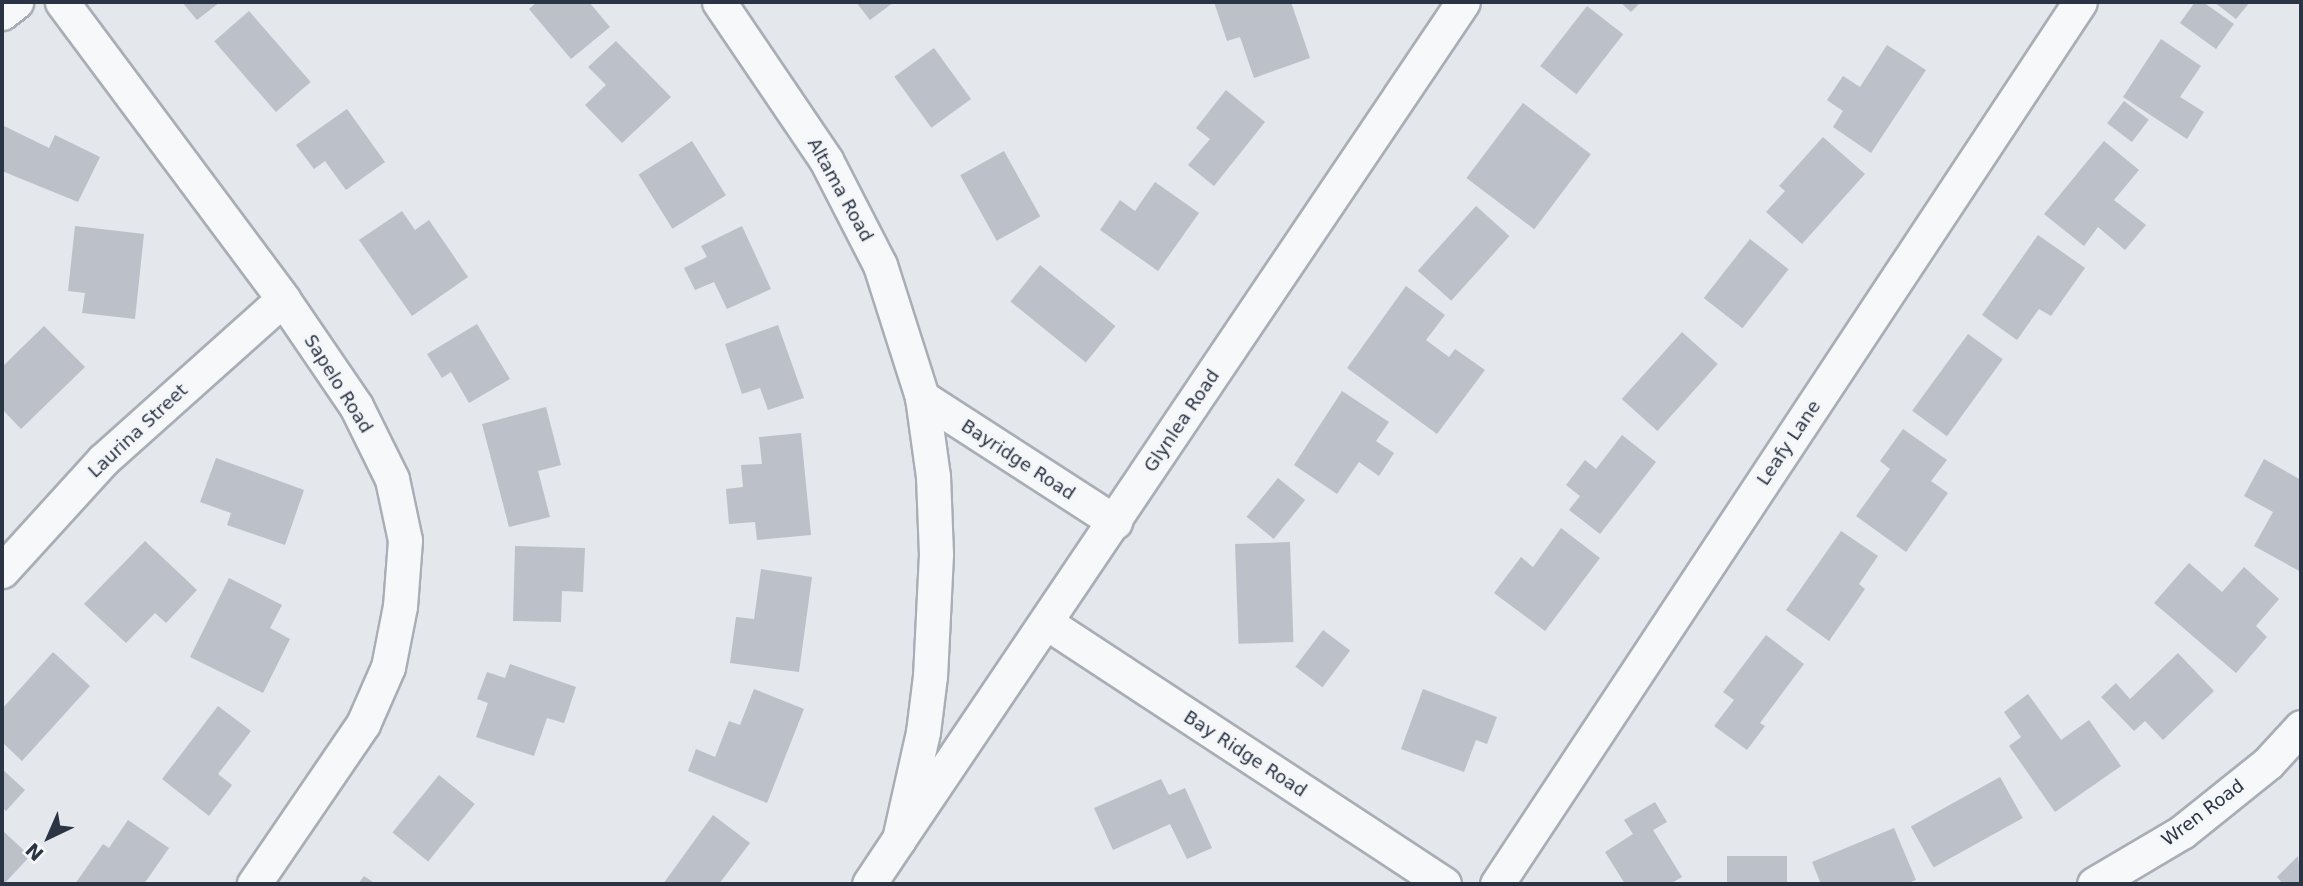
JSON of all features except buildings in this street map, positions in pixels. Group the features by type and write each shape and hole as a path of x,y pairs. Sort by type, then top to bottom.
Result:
{"street":[{"path":"2,13 16,2"},
{"name":"Sapelo Road","path":"62,2 283,299 356,406 393,480 405,540 400,607 388,667 363,724 254,884"},
{"name":"Altama Road","path":"719,2 826,160 880,265 922,397"},
{"name":"Leafy Lane","path":"1497,884 2080,2"},
{"name":"Glynlea Road","path":"869,884 1115,522 1461,3"},
{"name":"Laurina Street","path":"2,571 103,460 283,299"},
{"name":"Bayridge Road","path":"922,397 1115,522"},
{"name":"Glynlea Road","path":"899,839 923,732 932,649 936,554 933,476 922,397"},
{"name":"Bay Ridge Road","path":"1047,623 1444,884"},
{"name":"Wren Road","path":"2094,884 2182,832 2268,764 2301,727"}]}
